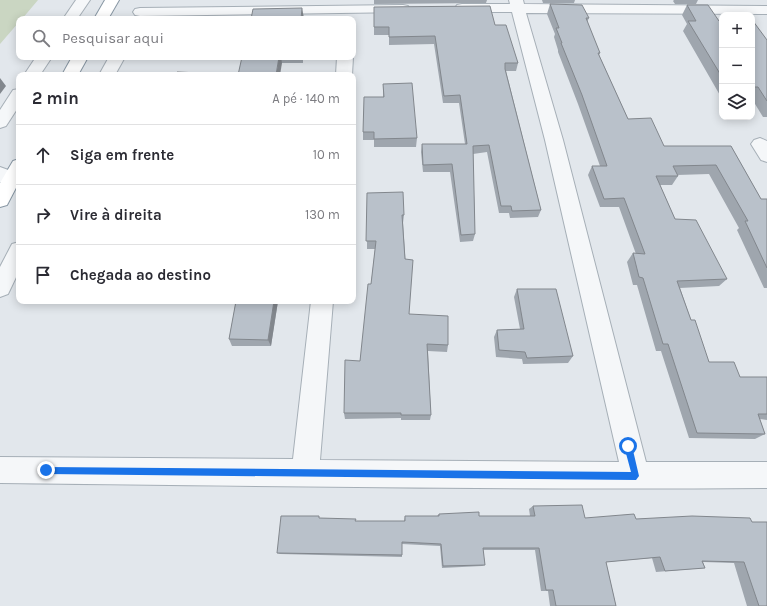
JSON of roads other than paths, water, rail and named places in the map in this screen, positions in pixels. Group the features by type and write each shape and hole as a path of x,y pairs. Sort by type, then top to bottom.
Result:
{"highway":[{"path":"103,16 112,0"},
{"path":"72,72 78,60"},
{"path":"0,200 12,173"}],"street":[{"path":"72,16 84,0"},
{"path":"449,8 517,4 767,10"},
{"path":"517,4 554,140 636,476"},
{"path":"141,10 418,8"},
{"path":"34,72 42,60"},
{"path":"109,72 115,60"},
{"path":"344,72 345,60"},
{"path":"0,122 16,98"},
{"path":"0,288 16,256"},
{"path":"304,474 322,304"},
{"path":"0,470 304,474 636,476 767,475"}]}
